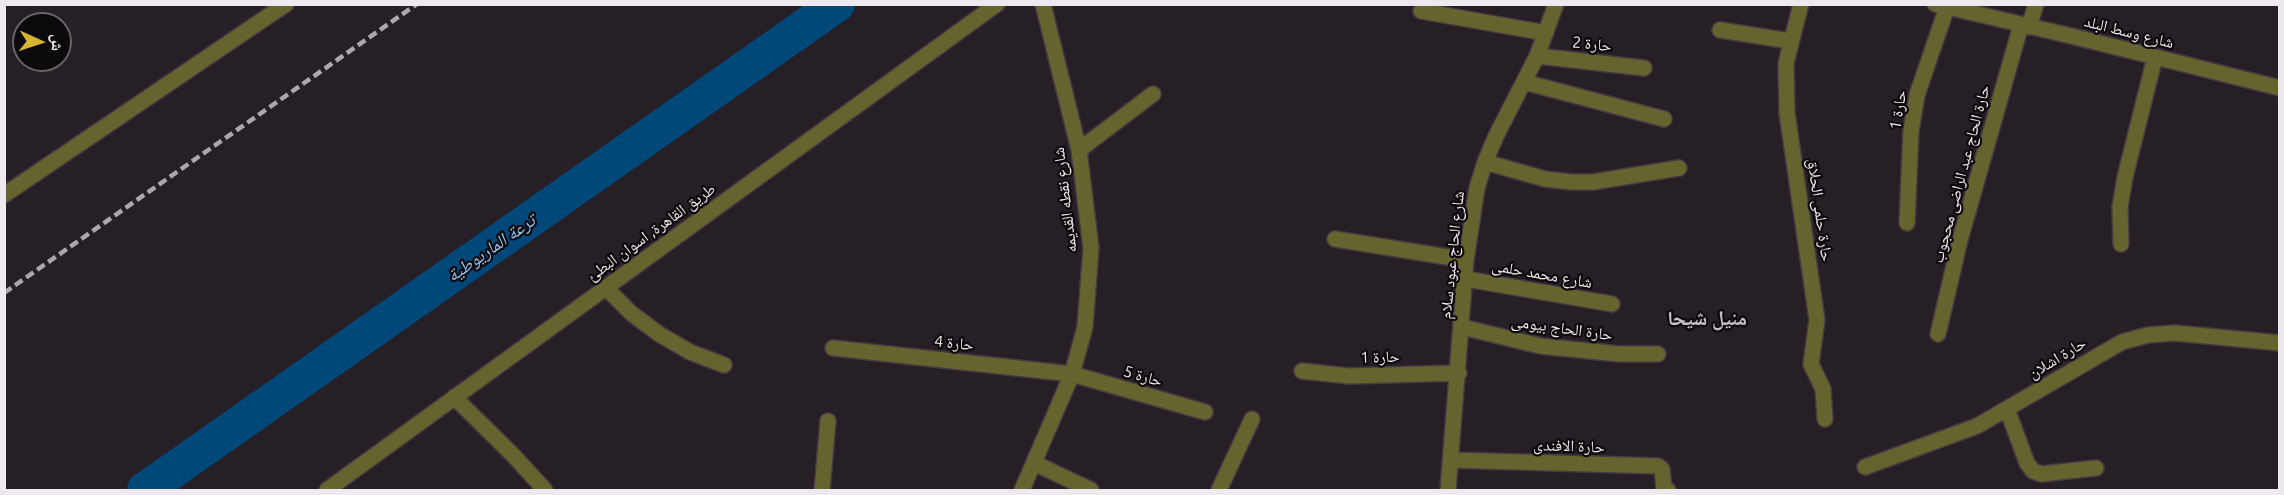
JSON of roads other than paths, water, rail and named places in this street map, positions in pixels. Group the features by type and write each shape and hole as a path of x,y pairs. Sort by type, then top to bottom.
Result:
{"street":[{"path":"4,195 286,4"},
{"name":"طريق القاهرة, اسوان البطئ","path":"327,490 997,4"},
{"name":"شارع نقطه القديمه","path":"1022,490 1072,374 1085,327 1091,248 1079,150 1043,4"},
{"name":"شارع الحاج عبود سلام","path":"1448,490 1467,260 1477,188 1496,136 1537,56 1556,4"},
{"name":"حارة حلمى الحلاق","path":"1801,4 1786,63 1787,113 1817,320 1811,364 1823,389 1825,419"},
{"name":"حارة الحاج عبد الراضى محجوب","path":"1938,334 1960,240 2025,26 2036,4"},
{"name":"شارع وسط البلد","path":"1941,6 2280,88"},
{"name":"حارة 1","path":"1907,224 1911,131 1917,95 1941,6"},
{"path":"1421,11 1546,33"},
{"path":"1720,30 1790,41"},
{"name":"حارة 2","path":"1537,56 1644,68"},
{"path":"2121,244 2120,207 2125,177 2155,57"},
{"path":"1524,82 1664,119"},
{"path":"1079,150 1153,94"},
{"path":"1485,162 1545,179 1571,182 1593,182 1679,168"},
{"path":"1335,239 1467,260"},
{"name":"شارع محمد حلمى","path":"1466,279 1612,304"},
{"path":"605,287 631,313 659,334 690,352 724,365"},
{"name":"حارة الحاج بيومى","path":"1462,327 1539,346 1619,354 1658,354"},
{"name":"حارة اشلان","path":"1865,467 1977,426 2121,342 2148,335 2175,333 2280,343"},
{"name":"حارة 4","path":"833,348 1072,374"},
{"name":"حارة 1","path":"1302,371 1349,376 1459,373"},
{"name":"حارة 5","path":"1072,374 1205,412"},
{"path":"454,397 512,454 544,490"},
{"path":"2007,409 2027,464 2033,471 2041,474 2096,468"},
{"path":"1219,490 1252,419"},
{"path":"822,490 828,422"},
{"name":"حارة الافندى","path":"1451,460 1658,466 1662,469 1664,488 1668,490"},
{"path":"1034,463 1090,490"}],"waterway":[{"name":"ترعة الماريوطية","path":"145,490 837,4"}],"railway":[{"path":"4,293 417,4"}],"district":[{"name":"منيل شيحا","path":"1707,318"}]}
